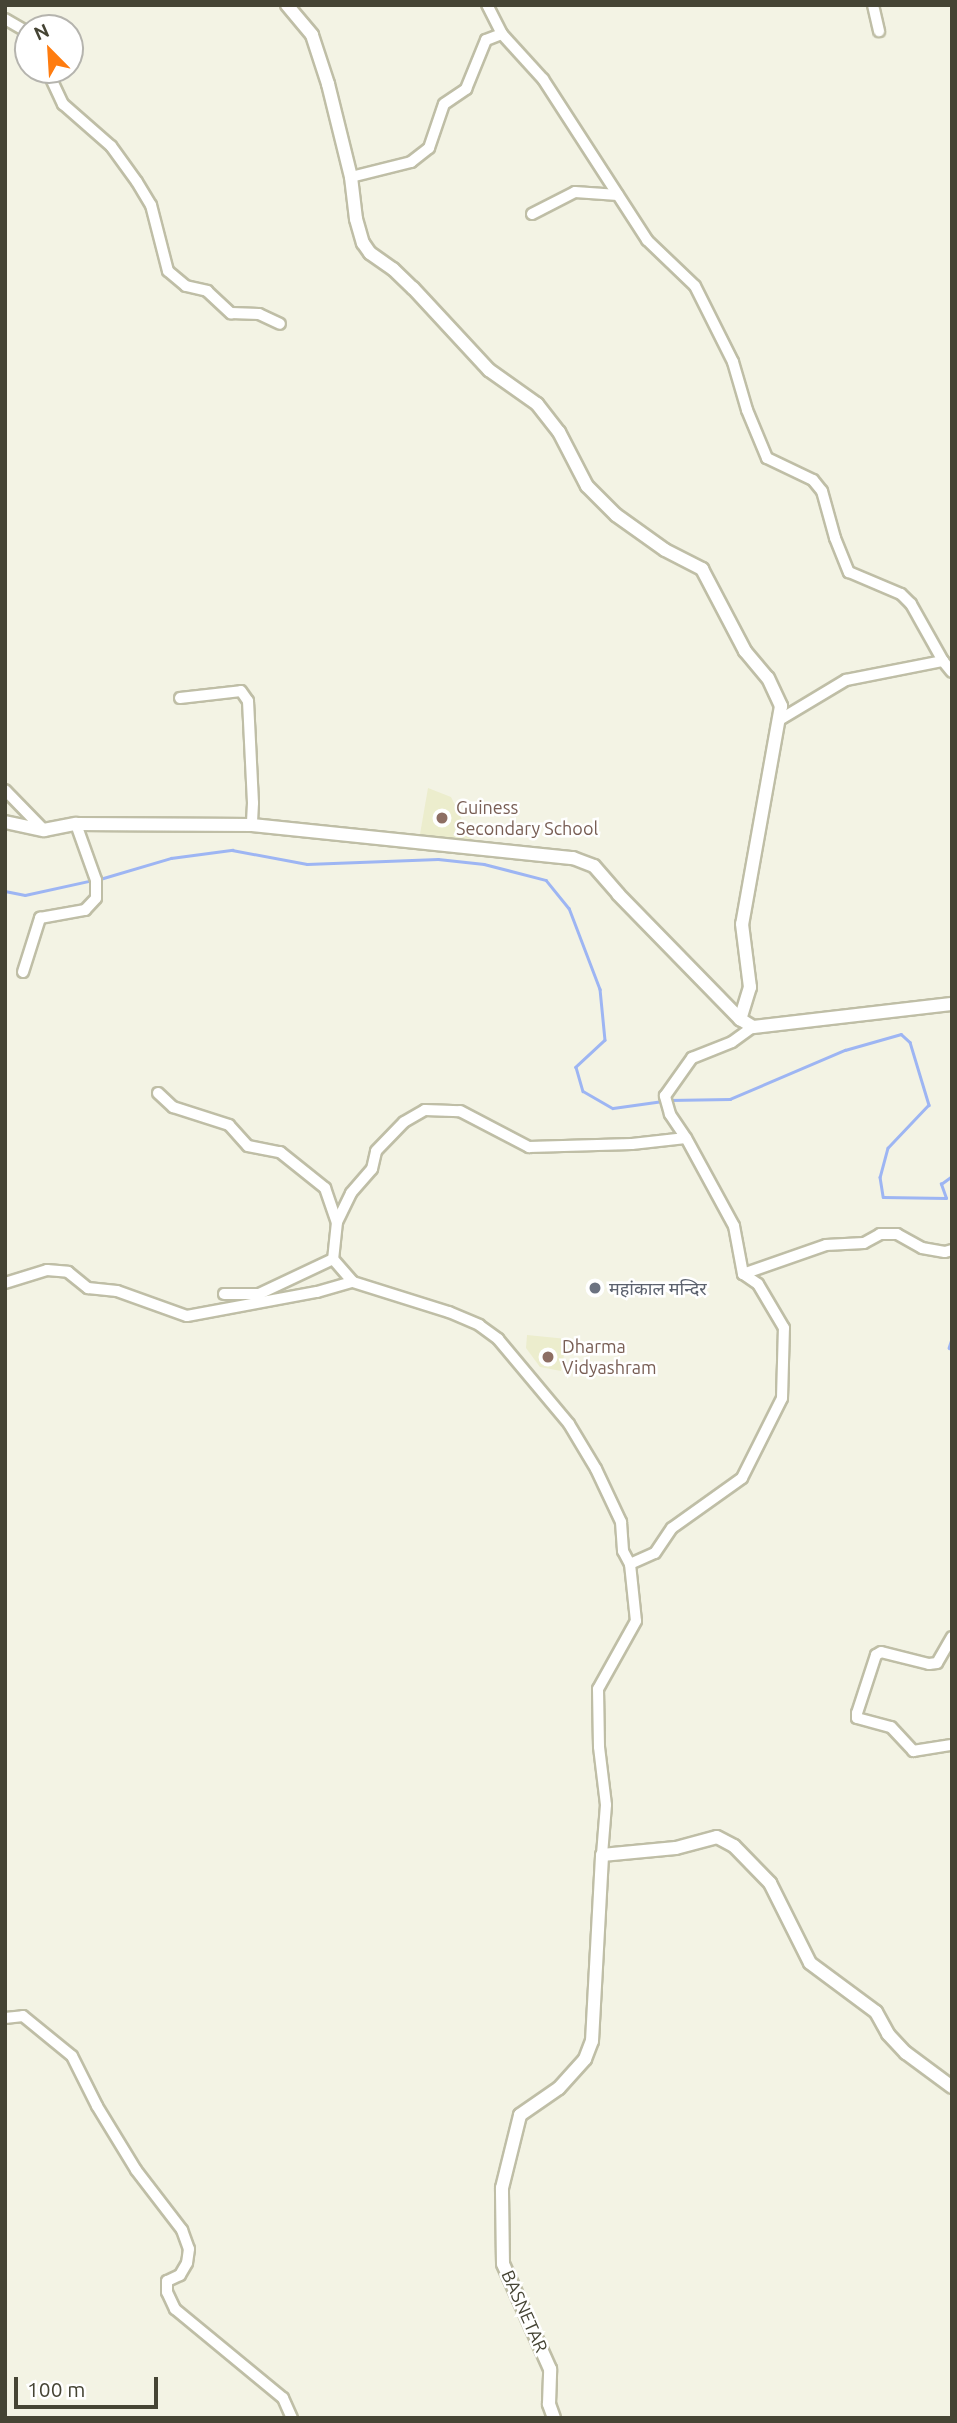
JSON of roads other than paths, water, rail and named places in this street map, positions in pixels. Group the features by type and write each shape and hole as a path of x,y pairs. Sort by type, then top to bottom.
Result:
{"street":[{"path":"287,5 312,35 328,84 351,177 356,219 370,253 414,288 489,370 537,404 559,432 587,486 616,515 665,550 702,569 745,651 768,678 781,706 781,719 741,924 750,987 740,1019"},
{"path":"487,5 502,34 543,79 647,240 695,286 733,362 747,410 767,458 795,469 822,491 835,538 849,572 901,594 911,604 952,672"},
{"path":"873,5 879,31"},
{"path":"351,177 411,162 429,148 444,104 466,89 486,40 502,34"},
{"path":"54,84 63,104 111,146 137,182 151,205 169,271 186,286 207,291 232,313 259,314 279,324"},
{"path":"532,214 575,192 618,195"},
{"path":"781,719 846,680 943,661"},
{"path":"180,698 241,691 248,701 254,803 252,825"},
{"path":"5,790 44,830"},
{"path":"5,822 44,830 76,824 252,825 551,854 584,862 594,866 740,1019 753,1027"},
{"path":"23,972 40,918 85,910 96,898 96,880 76,824"},
{"path":"630,1564 655,1553 672,1528 742,1478 782,1398 784,1328 758,1284 743,1274 734,1226 670,1114 665,1096 692,1058 732,1042 753,1027 952,1004"},
{"path":"158,1093 173,1107 229,1125 248,1146 280,1152 325,1188 337,1222"},
{"path":"686,1138 632,1144 529,1147 460,1111 425,1110 404,1122 376,1151 372,1169 351,1192 337,1222 333,1259 353,1282 449,1312 479,1325 498,1339 569,1424 596,1469 621,1522 622,1551 630,1564 636,1621 598,1689 599,1747 606,1805 602,1855 676,1848 716,1838 734,1846 770,1883 810,1963 876,2012 888,2034 906,2053 952,2087"},
{"path":"743,1274 826,1245 864,1243 880,1234 897,1234 922,1248 945,1252 952,1250"},
{"path":"223,1294 259,1294 333,1259"},
{"path":"5,1283 47,1270 68,1272 88,1288 117,1291 187,1316 317,1292 353,1282"},
{"path":"952,1637 937,1662 929,1664 881,1652 876,1655 856,1713 857,1718 891,1727 913,1751 952,1745"},
{"name":"BASNETAR","path":"554,2418 549,2404 550,2369 503,2264 502,2188 520,2115 559,2088 585,2059 592,2040 602,1855"},
{"path":"5,2018 23,2016 72,2056 97,2106 136,2170 183,2230 189,2249 187,2263 180,2275 167,2281 167,2292 175,2309 283,2398 292,2418"}],"waterway":[{"path":"100,879 171,858 232,850 307,864 438,859 484,864 546,880 569,908 600,989 605,1040 576,1067 583,1091 613,1108 663,1101"},
{"path":"5,891 25,895 93,880"},
{"path":"669,1100 730,1099 845,1050 901,1034 910,1042 929,1105 888,1148 880,1177 883,1197 946,1198 941,1184 952,1176"},
{"path":"952,1339 949,1348 952,1349"}],"place":[{"name":"Guiness Secondary School","path":"442,818"},
{"name":"महांकाल मन्दिर","path":"595,1288"},
{"name":"Dharma Vidyashram","path":"548,1357"}]}
